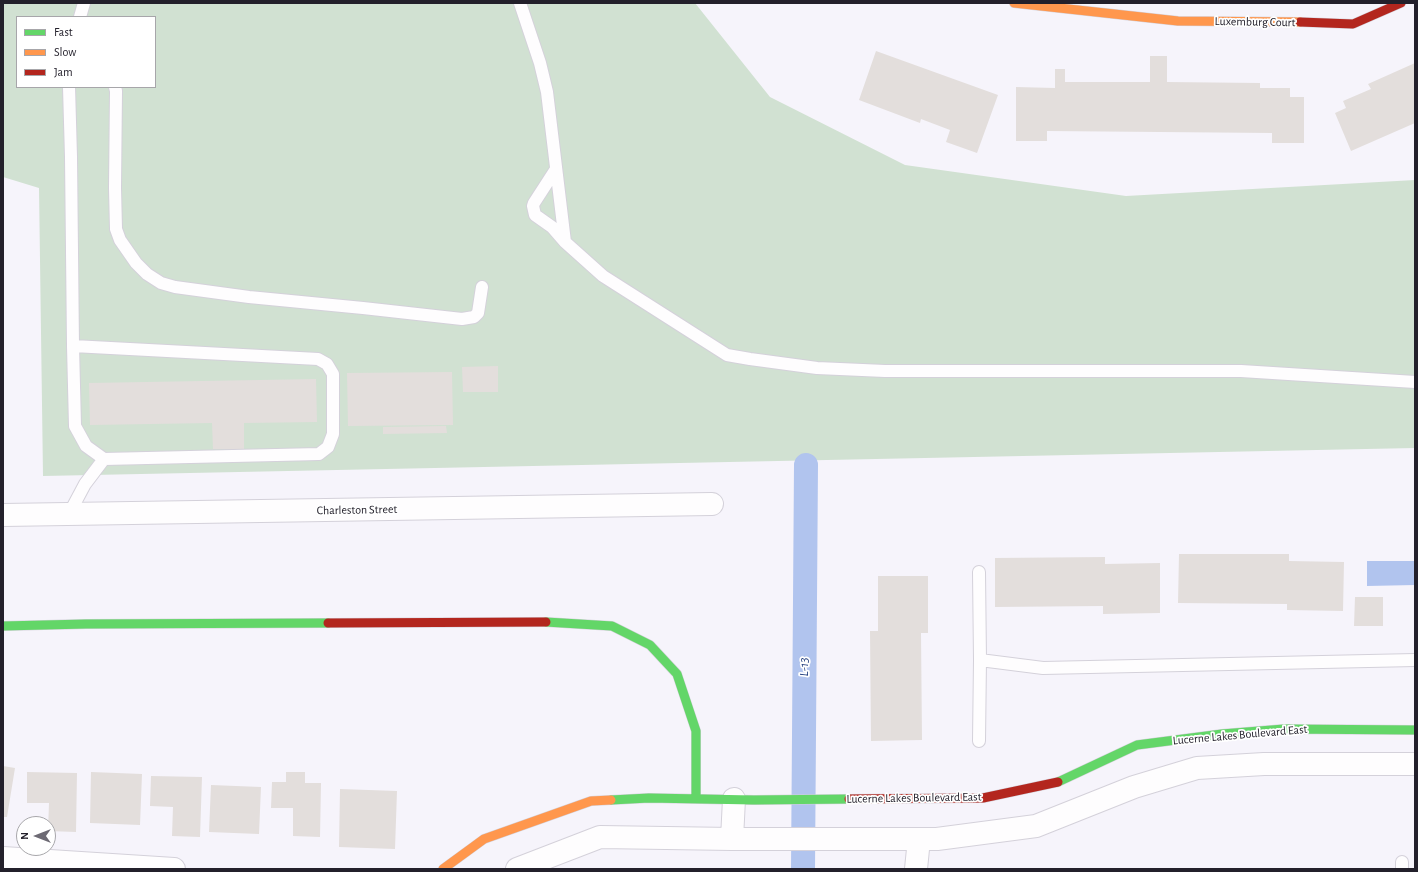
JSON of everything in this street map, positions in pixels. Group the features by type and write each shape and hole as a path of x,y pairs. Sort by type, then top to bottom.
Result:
{"street":[{"name":"Luxemburg Court","path":"1014,3 1106,8 1178,21 1252,21 1353,24 1401,3"},
{"name":"Charleston Street","path":"3,515 712,504"},
{"path":"3,626 94,624 552,622 612,626 650,645 677,674 696,731 696,799"},
{"name":"Lucerne Lakes Boulevard East","path":"443,869 484,839 591,801 649,798 983,798 1056,783 1137,745 1222,734 1284,730 1415,730"},
{"path":"517,869 600,837 732,839 937,839 1036,826 1134,787 1197,768 1264,764 1415,764"},
{"path":"732,839 744,799"},
{"path":"916,869 919,839"},
{"path":"3,858 174,869"}],"lane":[{"path":"80,16 84,3"},
{"path":"520,3 540,63 547,92 565,242"},
{"path":"69,88 71,157 73,346 75,426 86,446 104,459 319,454 328,447 333,434 332,374 327,364 318,359 73,346"},
{"path":"115,88 116,229 120,240 136,263 147,274 161,283 175,287 249,297 462,319 474,317 478,313 482,287"},
{"path":"556,169 534,203 533,211 535,215 552,227 565,242 603,276 727,355 817,368 886,371 1241,370 1415,382"},
{"path":"69,514 85,484 104,459"},
{"path":"979,572 979,741"},
{"path":"980,660 1043,668 1415,660"}],"green space":[{"path":"3,3 695,3 770,97 905,165 1126,196 1415,180 1415,448 43,476 39,188 3,177"}],"water":[{"path":"1367,561 1415,561 1415,585 1367,586"}],"building":[{"path":"876,51 998,95 977,153 946,142 950,130 921,119 920,123 859,100"},
{"path":"1150,56 1167,56 1167,82 1260,83 1260,88 1290,88 1290,97 1304,97 1304,143 1272,143 1272,133 1047,131 1047,141 1016,141 1016,87 1055,88 1055,69 1065,69 1065,82 1150,82"},
{"path":"1415,63 1415,123 1351,151 1335,113 1346,108 1343,101 1371,89 1368,84"},
{"path":"498,366 498,392 463,392 462,367"},
{"path":"452,372 453,425 348,426 347,373"},
{"path":"316,379 317,422 244,423 244,449 213,449 212,423 90,425 89,383"},
{"path":"446,426 447,433 383,434 383,427"},
{"path":"1179,554 1289,554 1289,561 1344,562 1343,611 1287,610 1287,604 1178,603"},
{"path":"1105,557 1105,564 1160,563 1160,613 1103,614 1103,606 995,607 995,558"},
{"path":"878,576 928,576 928,633 921,633 922,740 871,741 870,631 878,631"},
{"path":"1355,597 1383,597 1383,626 1354,626"},
{"path":"3,766 15,768 7,817 3,817"},
{"path":"27,772 77,773 76,832 56,831 56,816 49,816 49,803 27,803"},
{"path":"91,772 142,774 140,825 90,823"},
{"path":"286,772 305,772 305,783 321,783 320,837 293,836 293,808 271,808 272,782 286,782"},
{"path":"151,776 202,777 200,837 172,836 173,807 150,806"},
{"path":"211,785 261,787 259,834 209,832"},
{"path":"340,789 397,791 395,849 339,847"}],"waterway":[{"name":"L-13","path":"803,869 806,465"}],"traffic: fast":[{"path":"546,622 612,626 650,645 677,674 696,731 696,799"},
{"path":"3,626 86,624 328,623"},
{"path":"1058,782 1137,745 1222,734 1284,729 1415,730"},
{"path":"611,800 649,798 754,800 849,799"}],"traffic: slow":[{"path":"1014,3 1178,21 1300,22"},
{"path":"443,869 484,839 591,801 611,800"}],"traffic: jam":[{"path":"1300,22 1353,24 1401,3"},
{"path":"328,623 546,622"},
{"path":"849,799 983,798 1058,782"}]}
